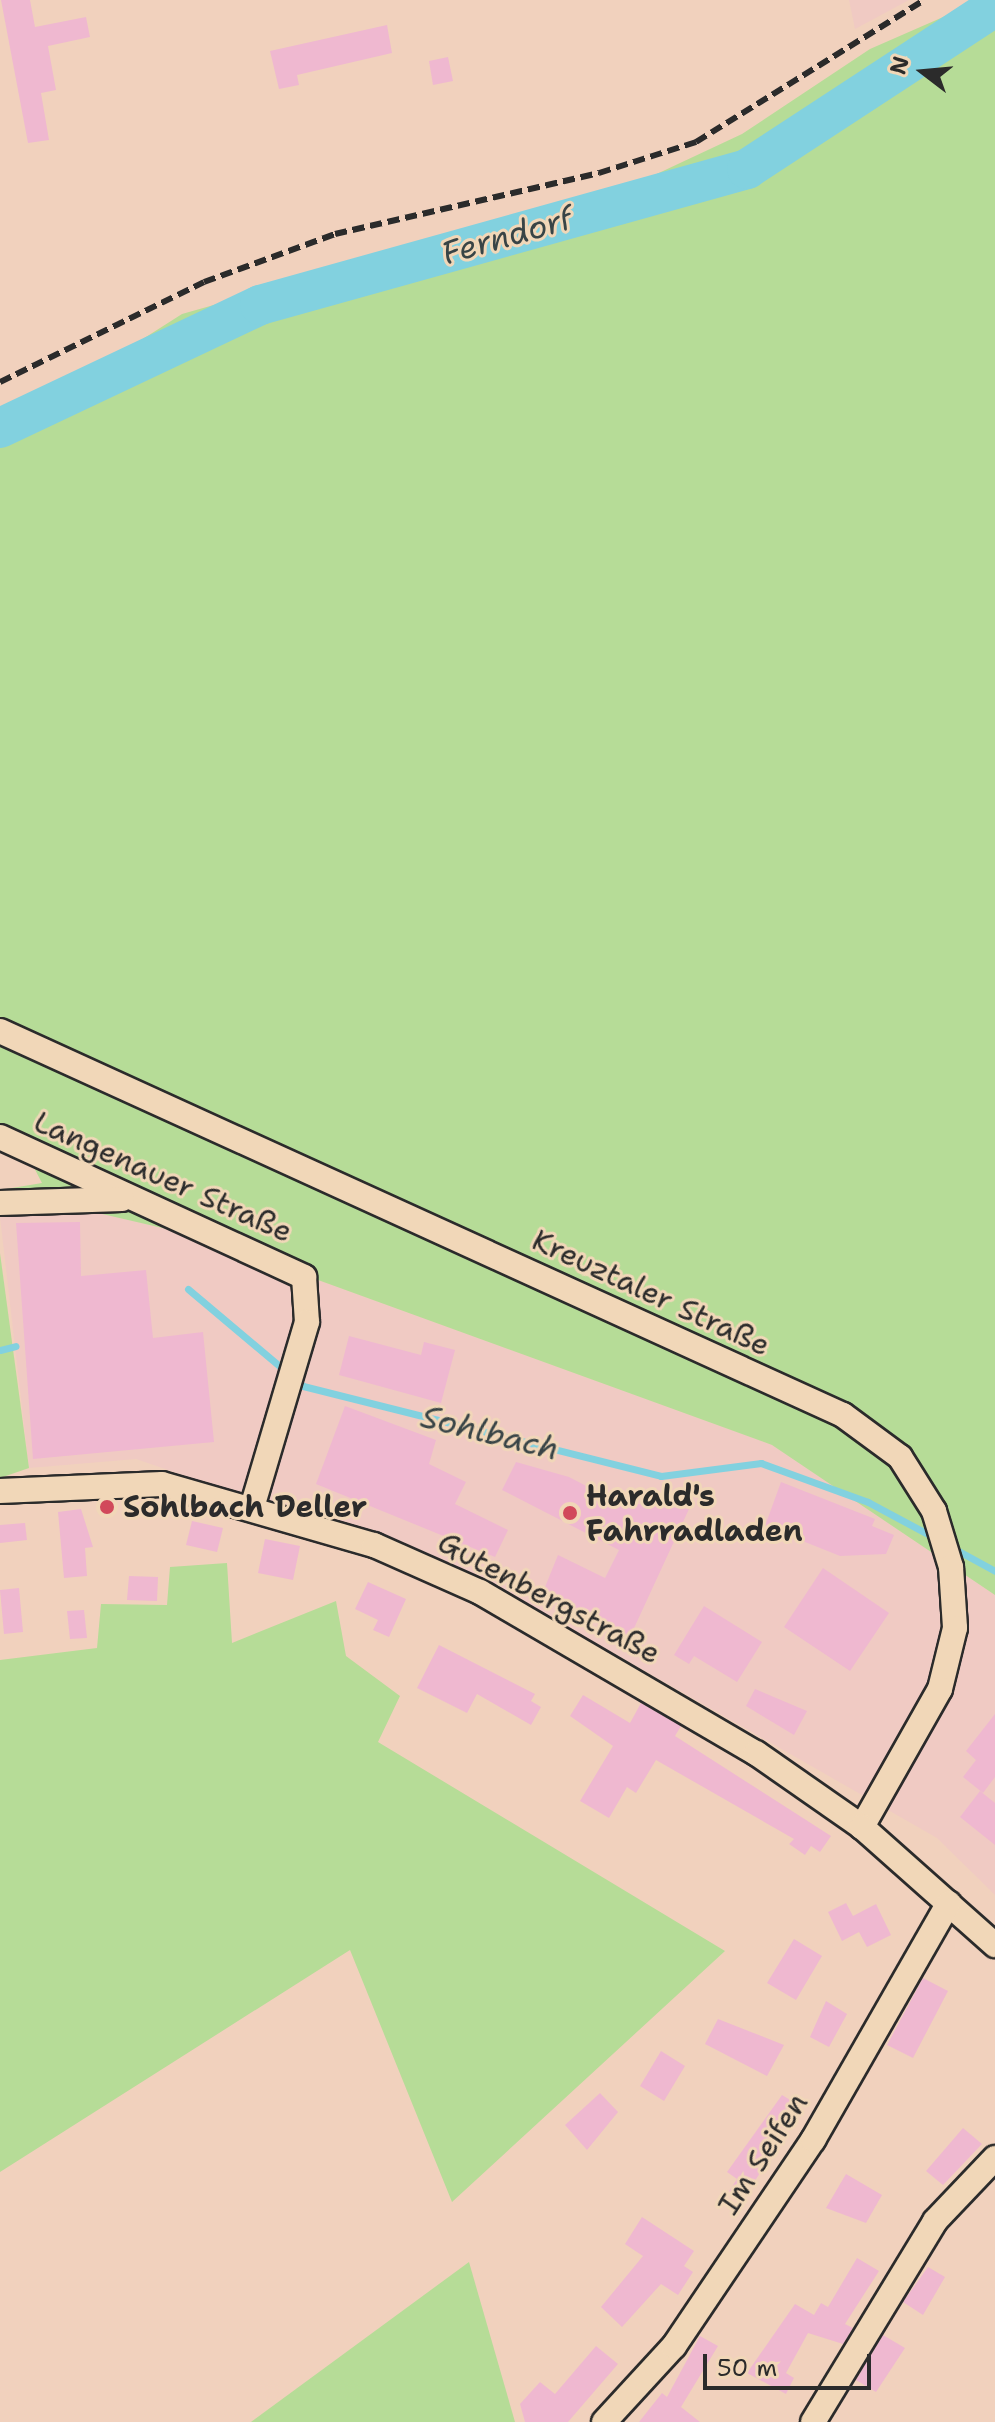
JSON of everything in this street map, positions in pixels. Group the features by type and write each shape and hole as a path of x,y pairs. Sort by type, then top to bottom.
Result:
{"street":[{"name":"Kreuztaler Straße","path":"0,1031 843,1415 900,1457 934,1511 951,1567 955,1628 940,1689 862,1827"},
{"name":"Langenauer Straße","path":"0,1137 126,1199 257,1250 304,1277 307,1322 253,1504"},
{"path":"0,1203 126,1199"},
{"name":"Gutenbergstraße","path":"0,1491 162,1484 253,1504 374,1545 480,1592 756,1753 862,1827 995,1945"},
{"name":"Im Seifen","path":"604,2422 674,2346 813,2140 949,1903"},
{"path":"813,2422 935,2221 995,2158"}],"shaded area":[{"path":"849,0 909,0 855,29"},
{"path":"85,1210 197,1236 772,1445 995,1595 995,1895 937,1838 481,1577 136,1459 29,1468 0,1217"}],"green space":[{"path":"982,0 995,0 995,1595 772,1445 197,1236 85,1210 0,1217 0,1190 42,1183 29,1158 0,1144 0,430 182,314 631,186 742,134 870,49"},
{"path":"0,1253 29,1468 0,1478"},
{"path":"227,1563 232,1643 336,1601 346,1656 400,1696 378,1742 725,1951 452,2202 350,1950 0,2172 0,1660 97,1648 101,1604 167,1605 170,1567"},
{"path":"469,2262 515,2422 251,2422"}],"building":[{"path":"1,0 30,0 35,27 86,17 90,37 48,46 56,90 41,93 49,140 28,143"},
{"path":"387,25 392,53 297,75 299,85 279,89 270,51"},
{"path":"448,57 453,81 433,85 429,61"},
{"path":"80,1222 81,1276 146,1270 153,1338 203,1332 214,1442 33,1459 16,1223"},
{"path":"349,1336 421,1355 424,1342 455,1350 441,1403 339,1375"},
{"path":"345,1406 436,1440 429,1464 466,1482 455,1504 508,1530 495,1557 316,1484"},
{"path":"516,1462 569,1477 617,1502 689,1509 629,1639 541,1597 558,1555 605,1578 619,1550 502,1490"},
{"path":"781,1482 875,1519 872,1526 894,1535 886,1554 840,1556 765,1526"},
{"path":"81,1509 93,1547 85,1548 87,1576 64,1578 58,1512"},
{"path":"192,1521 223,1528 217,1552 186,1545"},
{"path":"25,1523 27,1540 0,1543 0,1525"},
{"path":"265,1539 300,1546 293,1580 258,1573"},
{"path":"823,1568 889,1613 850,1671 784,1627"},
{"path":"129,1576 158,1577 157,1601 127,1600"},
{"path":"368,1582 406,1599 389,1637 373,1630 378,1620 355,1609"},
{"path":"19,1588 23,1632 4,1634 0,1590"},
{"path":"704,1606 762,1642 737,1682 694,1656 689,1664 674,1655"},
{"path":"84,1610 87,1638 70,1639 67,1611"},
{"path":"439,1645 535,1694 531,1701 541,1707 531,1725 477,1694 467,1713 417,1688"},
{"path":"755,1689 807,1711 794,1735 746,1706"},
{"path":"583,1695 630,1723 641,1703 681,1726 675,1736 831,1836 820,1852 811,1846 805,1855 789,1844 794,1839 656,1760 636,1793 627,1787 609,1818 580,1801 613,1746 570,1716"},
{"path":"995,1714 995,1777 983,1793 963,1777 976,1760 966,1751"},
{"path":"980,1791 995,1803 995,1845 960,1817"},
{"path":"846,1903 853,1916 876,1904 891,1935 867,1947 859,1932 842,1941 828,1912"},
{"path":"794,1939 822,1956 796,2000 767,1983"},
{"path":"923,1978 948,1991 913,2058 887,2045"},
{"path":"826,2001 847,2014 829,2047 810,2037"},
{"path":"718,2019 784,2045 767,2076 705,2044"},
{"path":"661,2051 685,2066 664,2101 640,2086"},
{"path":"600,2093 618,2112 587,2150 565,2125"},
{"path":"782,2095 800,2106 743,2201 729,2191 737,2179 727,2172"},
{"path":"963,2128 982,2144 943,2185 926,2171"},
{"path":"846,2174 882,2195 866,2223 826,2208"},
{"path":"642,2217 694,2251 684,2266 693,2272 678,2295 661,2284 622,2327 601,2307 643,2256 625,2244"},
{"path":"857,2258 879,2271 845,2324 853,2328 843,2344 808,2333 786,2373 794,2378 786,2394 747,2373 795,2304 814,2315 821,2303 828,2307"},
{"path":"928,2267 945,2277 923,2315 903,2302"},
{"path":"883,2335 905,2348 876,2392 856,2380"},
{"path":"700,2336 718,2346 681,2407 700,2422 639,2422 662,2393 667,2397"},
{"path":"596,2346 618,2364 568,2422 525,2422 520,2404 540,2382 555,2394"}],"waterway":[{"name":"Ferndorf","path":"0,428 260,305 747,169 995,7"},
{"name":"Sohlbach","path":"188,1289 303,1386 661,1476 761,1463 868,1502 935,1538"},
{"name":"Sohlbach","path":"0,1350 16,1346"},
{"name":"Sohlbach","path":"953,1548 995,1571"}],"railway":[{"path":"0,382 204,282 335,234 599,173 696,142 924,0"}],"place":[{"name":"Sohlbach Deller","path":"107,1507"},
{"name":"Harald's Fahrradladen","path":"570,1513"}]}
